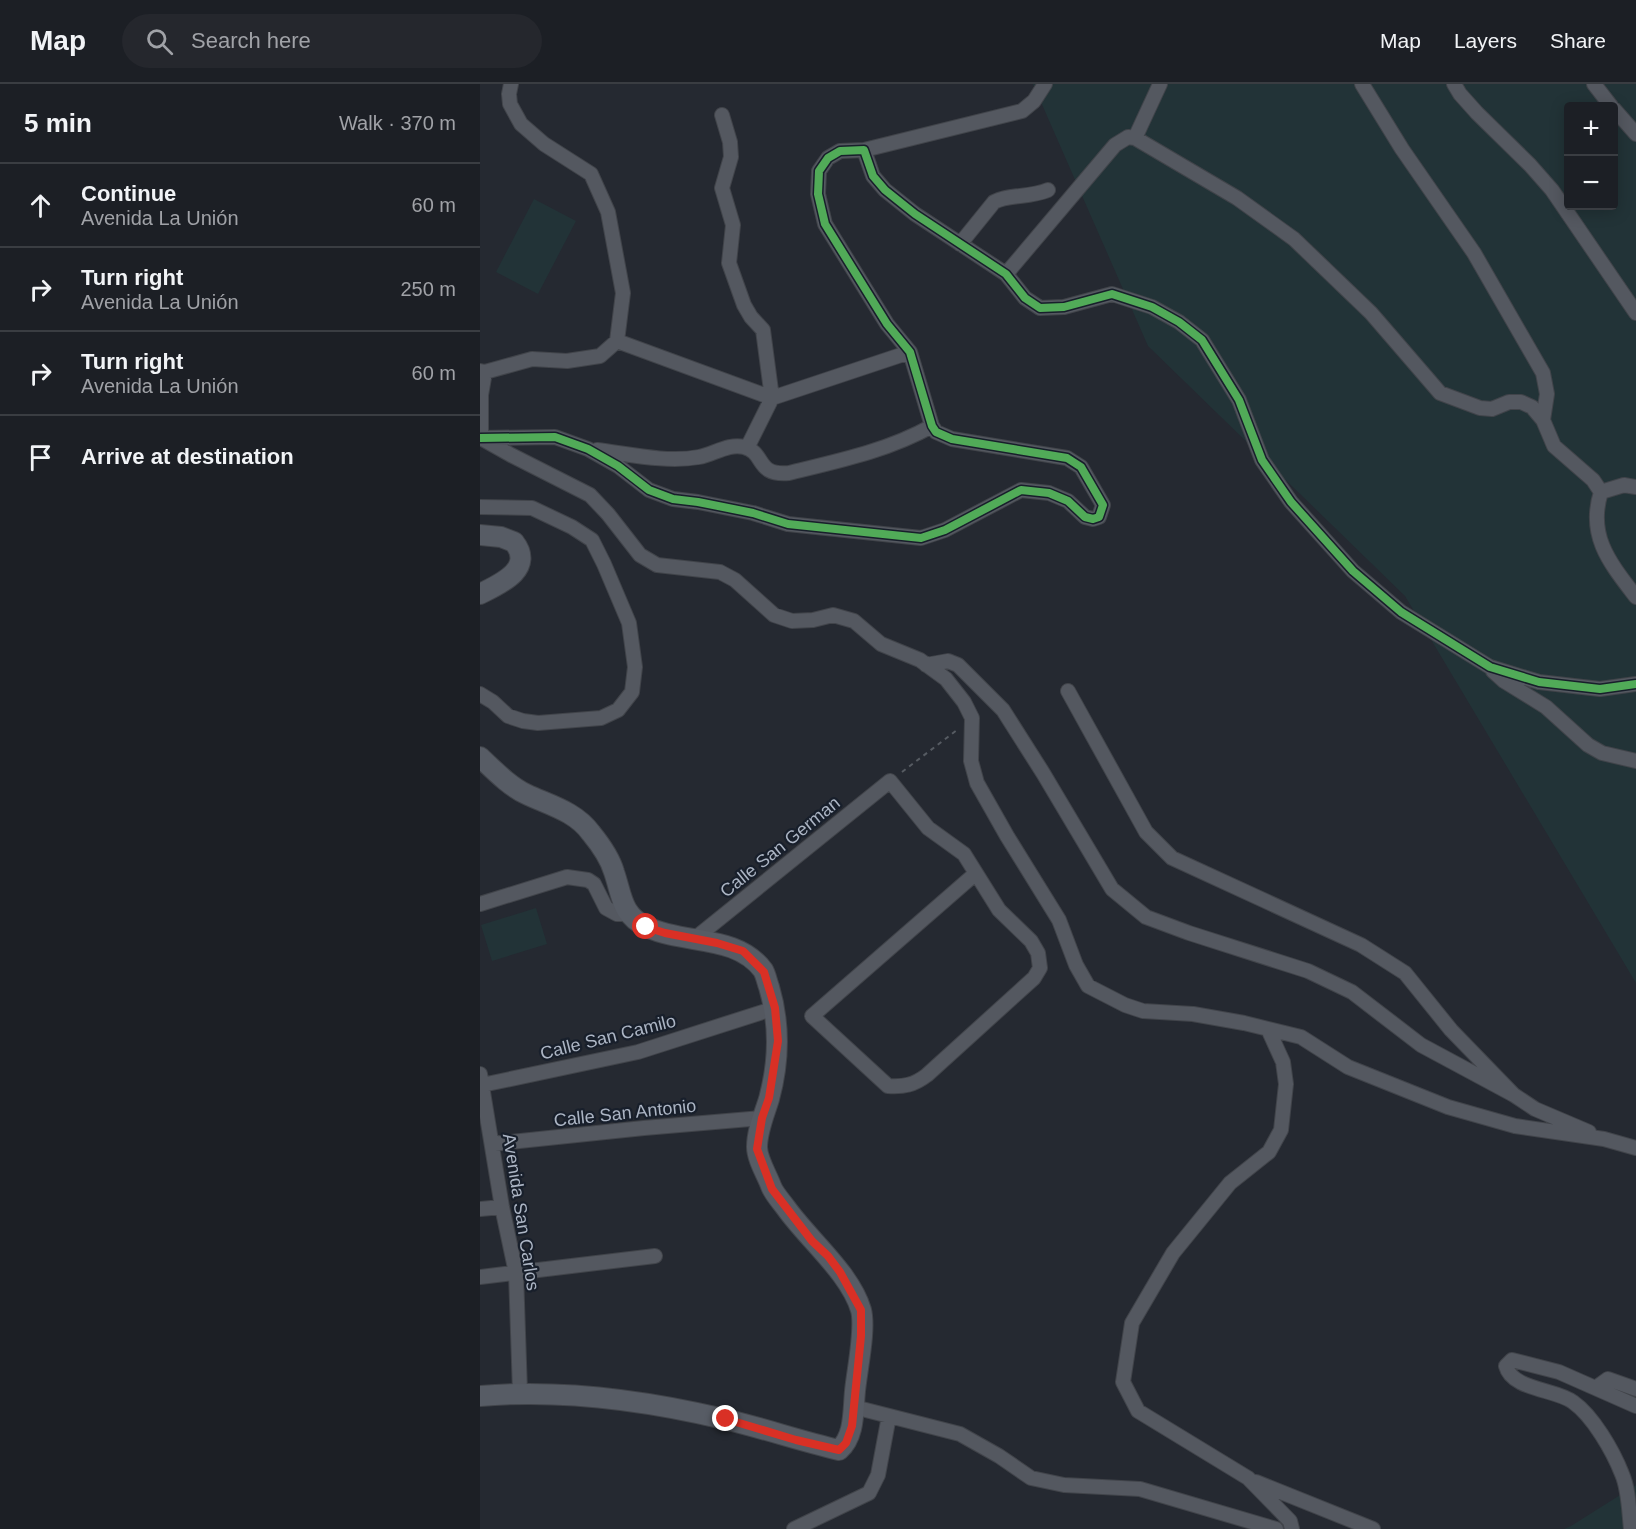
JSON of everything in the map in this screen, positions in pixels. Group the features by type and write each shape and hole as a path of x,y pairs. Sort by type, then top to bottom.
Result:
{"main road":[{"path":"480,535 501,537 514,542 522,557 521,565 503,582 480,594"},
{"path":"480,757 524,793 573,814 589,830 602,846 614,870 628,914 646,927 743,951 764,972 775,1008 778,1041 769,1098 762,1118 757,1149 772,1189 812,1241 828,1256 840,1272 861,1310 861,1336 852,1426 846,1443 839,1450 726,1419 626,1399 520,1392 480,1396"}],"street":[{"path":"481,438 483,371 532,360 567,361 600,356 616,341 623,293 608,212 591,174 544,144 521,124 510,104 511,84"},
{"path":"481,438 555,437 588,449 618,466 649,490 673,499 753,513 788,524 921,538 945,530 1021,490 1049,493 1068,501 1085,517 1093,519 1099,517 1103,505 1081,466 1067,458 952,439 936,432 932,426 910,352 887,324 825,224 818,194 819,171 828,158 840,151 864,150 1022,111 1034,101 1045,84"},
{"path":"1135,138 1160,84"},
{"path":"1362,84 1402,149 1474,253 1543,373 1547,394 1543,420"},
{"path":"1454,84 1477,113 1552,190 1636,313"},
{"path":"1594,84 1608,102"},
{"path":"722,115 730,142 730,157 722,188 733,225 729,263 744,305 763,330 772,398 747,448"},
{"path":"1618,115 1636,135"},
{"path":"1006,274 1115,145 1128,137 1135,138 1237,198 1294,239 1371,313 1440,393 1480,408 1492,409 1509,402 1521,402 1532,407 1543,420 1554,447 1593,480 1601,492"},
{"path":"864,150 873,176 885,190 915,214 1006,274 1024,298 1040,308 1064,307 1112,294 1152,307 1179,322 1202,340 1239,400 1262,460 1291,502 1353,571 1401,612 1490,668 1504,681 1546,707 1588,745 1602,753 1636,761"},
{"path":"960,244 994,202 1000,199 1026,197 1048,190"},
{"path":"616,341 772,398 910,352"},
{"path":"588,449 683,459 735,446 747,448 758,458 765,470 776,474 789,473 887,448 932,426"},
{"path":"481,438 590,495 640,555 657,565 720,572 735,580 774,615 792,621 813,620 833,615 844,617 854,621 881,644 920,660 946,679 964,702 972,718 972,761 977,783 1006,837 1059,920 1076,965 1088,986 1125,1005 1143,1011 1193,1014 1301,1037 1347,1067 1448,1107 1515,1126 1604,1139 1636,1148"},
{"path":"1601,492 1624,485 1636,487"},
{"path":"1601,492 1596,507 1597,535 1611,565 1636,597"},
{"path":"480,507 532,508 572,527 592,540 629,623 635,667 632,692 618,710 601,718 538,723 524,721 508,716 480,694"},
{"path":"926,665 948,661 958,664 1003,710 1112,889 1146,916 1189,933 1308,971 1335,984 1352,993 1421,1045 1514,1095 1535,1109 1604,1139"},
{"path":"1490,668 1539,682 1600,690 1636,684"},
{"path":"1068,691 1146,832 1172,858 1361,945 1405,973 1451,1030 1514,1095"},
{"path":"890,782 928,828 963,854 999,910 1031,941 1038,953 1040,968 1034,978 927,1076 904,1087 888,1086 812,1016 975,873"},
{"name":"Calle San German","path":"693,940 890,782"},
{"path":"480,904 567,877 588,880 594,884 606,908 617,914 628,914"},
{"name":"Calle San Camilo","path":"481,1080 638,1052 775,1008"},
{"path":"1268,1029 1283,1062 1286,1084 1281,1130 1269,1152 1230,1184 1173,1254 1132,1323 1123,1382 1138,1411 1248,1478 1373,1529"},
{"name":"Avenida San Carlos","path":"481,1080 487,1136 516,1273 520,1392"},
{"name":"Calle San Antonio","path":"487,1136 644,1128 762,1118"},
{"path":"480,1209 502,1207"},
{"path":"480,1277 655,1257"},
{"path":"1631,1529 1623,1476 1592,1420 1572,1401 1516,1380 1507,1372 1506,1366 1512,1360 1559,1372 1636,1406"},
{"path":"1597,1387 1608,1379 1636,1389"},
{"path":"854,1407 960,1434 999,1456 1031,1478 1064,1485 1140,1489 1276,1529"},
{"path":"794,1529 869,1493 878,1475 889,1416"},
{"path":"1248,1478 1290,1521 1292,1529"}],"path":[{"path":"890,782 972,718"}],"shaded area":[{"path":"1033,84 1636,84 1636,983 1405,596 1148,346"},
{"path":"534,199 576,221 538,294 496,272"},
{"path":"536,908 547,944 492,961 481,925"},
{"path":"1636,1485 1636,1529 1564,1529 1571,1526"}],"cycle path":[{"path":"480,438 555,437 588,449 618,466 649,490 673,499 753,513 788,524 921,538 945,530 1021,490 1049,493 1068,501 1085,517 1093,519 1099,517 1103,505 1081,467 1067,458 952,439 936,432 932,426 910,352 887,324 825,224 818,194 819,171 828,158 840,151 864,150 873,176 885,190 915,214 1006,274 1025,298 1040,308 1064,307 1112,294 1152,307 1179,322 1202,340 1239,400 1262,460 1291,502 1353,571 1401,612 1490,667 1539,682 1600,689 1636,684"}],"route":[{"path":"646,927 743,951 764,972 775,1008 778,1041 769,1098 762,1118 757,1149 772,1189 812,1241 828,1256 840,1272 861,1310 861,1336 852,1426 846,1443 839,1450 726,1419"}]}
